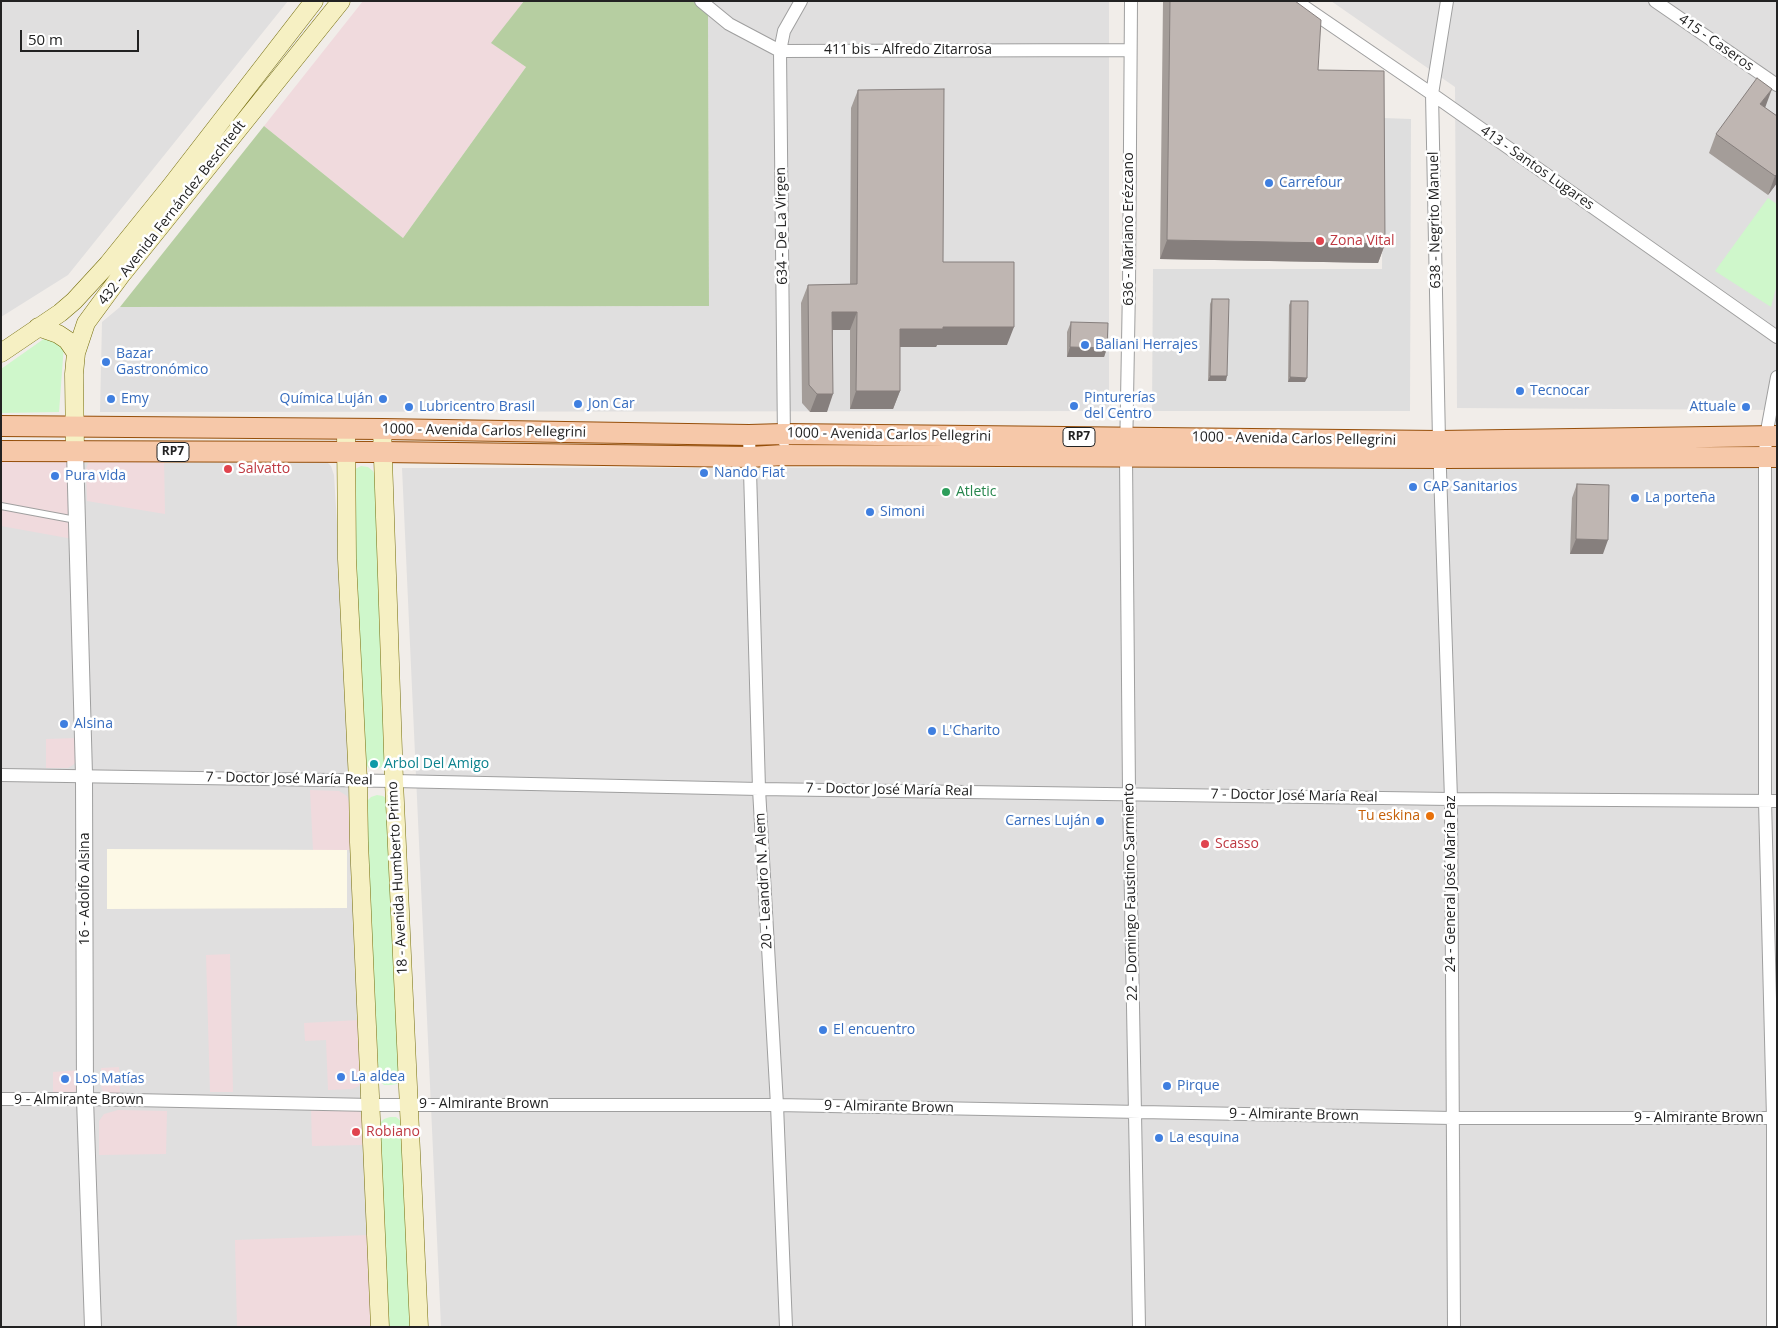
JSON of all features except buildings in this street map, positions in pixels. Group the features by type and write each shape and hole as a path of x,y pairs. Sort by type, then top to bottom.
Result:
{"main road":[{"name":"432 - Avenida Fernández Beschtedt","path":"1,353 60,313 74,301 108,264 314,1"},
{"name":"432 - Avenida Fernández Beschtedt","path":"75,451 74,374 76,353 86,323 122,274 341,1"},
{"path":"38,327 58,334 67,340 76,353"},
{"name":"1000 - Avenida Carlos Pellegrini","path":"1,426 784,434 1126,447 1439,450 1771,457"},
{"name":"18 - Avenida Humberto Primo","path":"382,429 394,781 419,1327"},
{"path":"346,430 347,559 380,1327"},
{"name":"1000 - Avenida Carlos Pellegrini","path":"1439,450 1771,436"},
{"name":"1000 - Avenida Carlos Pellegrini","path":"1,451 383,452 750,457 1126,447"}],"street":[{"name":"411 bis - Alfredo Zitarrosa","path":"701,1 729,24 780,50 1130,50"},
{"name":"634 - De La Virgen","path":"784,455 780,50 784,31 801,1"},
{"name":"636 - Mariano Erézcano","path":"1126,447 1131,1"},
{"name":"413 - Santos Lugares","path":"1296,1 1432,94 1777,337"},
{"name":"638 - Negrito Manuel","path":"1439,450 1432,94 1447,1"},
{"name":"415 - Caseros","path":"1655,1 1777,86"},
{"path":"1773,1327 1775,1118 1771,801 1771,436 1777,377"},
{"name":"20 - Leandro N. Alem","path":"749,435 759,789 777,1105 786,1327"},
{"name":"22 - Domingo Faustino Sarmiento","path":"1126,447 1129,793 1139,1327"},
{"name":"24 - General José María Paz","path":"1439,450 1451,799 1454,1327"},
{"name":"16 - Adolfo Alsina","path":"75,451 84,775 84,1099 93,1327"},
{"name":"7 - Doctor José María Real","path":"1,775 84,775 759,789 1451,799 1771,801"},
{"name":"9 - Almirante Brown","path":"1,1099 371,1105 777,1105 1452,1118 1775,1118"}],"lane":[{"path":"1,506 78,520"}],"shaded area":[{"path":"1,1 288,1 68,275 1,317"},
{"path":"363,1 524,1 492,43 526,67 403,238 264,126"},
{"path":"708,1 1109,1 1109,411 100,412 102,322 120,307 709,306"},
{"path":"1331,1 1777,1 1777,410 1457,408 1455,87"},
{"path":"1383,118 1411,119 1410,411 1152,411 1153,269 1382,269"},
{"path":"1,455 326,461 331,466 334,475 343,623 372,1327 1,1327"},
{"path":"1,455 66,460 69,464 73,539 1,526"},
{"path":"164,455 165,514 87,501 86,469 88,463 95,458"},
{"path":"1777,467 1777,1327 441,1327 402,468"},
{"path":"77,738 76,762 73,765 68,768 46,768 46,739"},
{"path":"310,790 339,791 347,796 350,806 352,850 313,850"},
{"path":"107,849 347,850 347,908 107,909"},
{"path":"230,954 233,1092 210,1092 206,955"},
{"path":"359,1020 362,1080 359,1086 352,1089 328,1090 326,1040 305,1041 304,1023"},
{"path":"119,1067 120,1093 105,1093 101,1086 101,1068"},
{"path":"82,1070 78,1089 72,1094 53,1094 53,1072"},
{"path":"311,1108 356,1110 360,1112 364,1120 364,1145 312,1146"},
{"path":"118,1110 167,1111 166,1154 99,1155 99,1121 104,1114"},
{"path":"368,1235 372,1327 237,1327 235,1240"}],"green space":[{"path":"524,1 695,1 708,12 709,306 120,307 264,126 403,238 526,67 491,43"},
{"path":"1768,198 1777,204 1777,284 1771,307 1715,271"},
{"path":"45,338 64,345 59,412 1,413 1,369"},
{"path":"361,466 368,467 376,477 387,762 377,769 369,768 364,763 351,474"},
{"path":"383,796 388,800 402,1078 397,1084 391,1085 384,1085 379,1080 365,809 366,802 371,797"},
{"path":"396,1117 401,1121 413,1327 389,1327 378,1130 379,1124 384,1119"}],"place":[{"name":"Carrefour","path":"1269,183"},
{"name":"Zona Vital","path":"1320,241"},
{"name":"Baliani Herrajes","path":"1085,345"},
{"name":"Bazar Gastronómico","path":"106,362"},
{"name":"Tecnocar","path":"1520,391"},
{"name":"Emy","path":"111,399"},
{"name":"Química Luján","path":"383,399"},
{"name":"Jon Car","path":"578,404"},
{"name":"Pinturerías del Centro","path":"1074,406"},
{"name":"Lubricentro Brasil","path":"409,407"},
{"name":"Attuale","path":"1746,407"},
{"name":"Salvatto","path":"228,469"},
{"name":"Nando Fiat","path":"704,473"},
{"name":"Pura vida","path":"55,476"},
{"name":"CAP Sanitarios","path":"1413,487"},
{"name":"Atletic","path":"946,492"},
{"name":"La porteña","path":"1635,498"},
{"name":"Simoni","path":"870,512"},
{"name":"Alsina","path":"64,724"},
{"name":"L'Charito","path":"932,731"},
{"name":"Arbol Del Amigo","path":"374,764"},
{"name":"Tu eskina","path":"1430,816"},
{"name":"Carnes Luján","path":"1100,821"},
{"name":"Scasso","path":"1205,844"},
{"name":"El encuentro","path":"823,1030"},
{"name":"La aldea","path":"341,1077"},
{"name":"Los Matías","path":"65,1079"},
{"name":"Pirque","path":"1167,1086"},
{"name":"Robiano","path":"356,1132"},
{"name":"La esquina","path":"1159,1138"}]}
